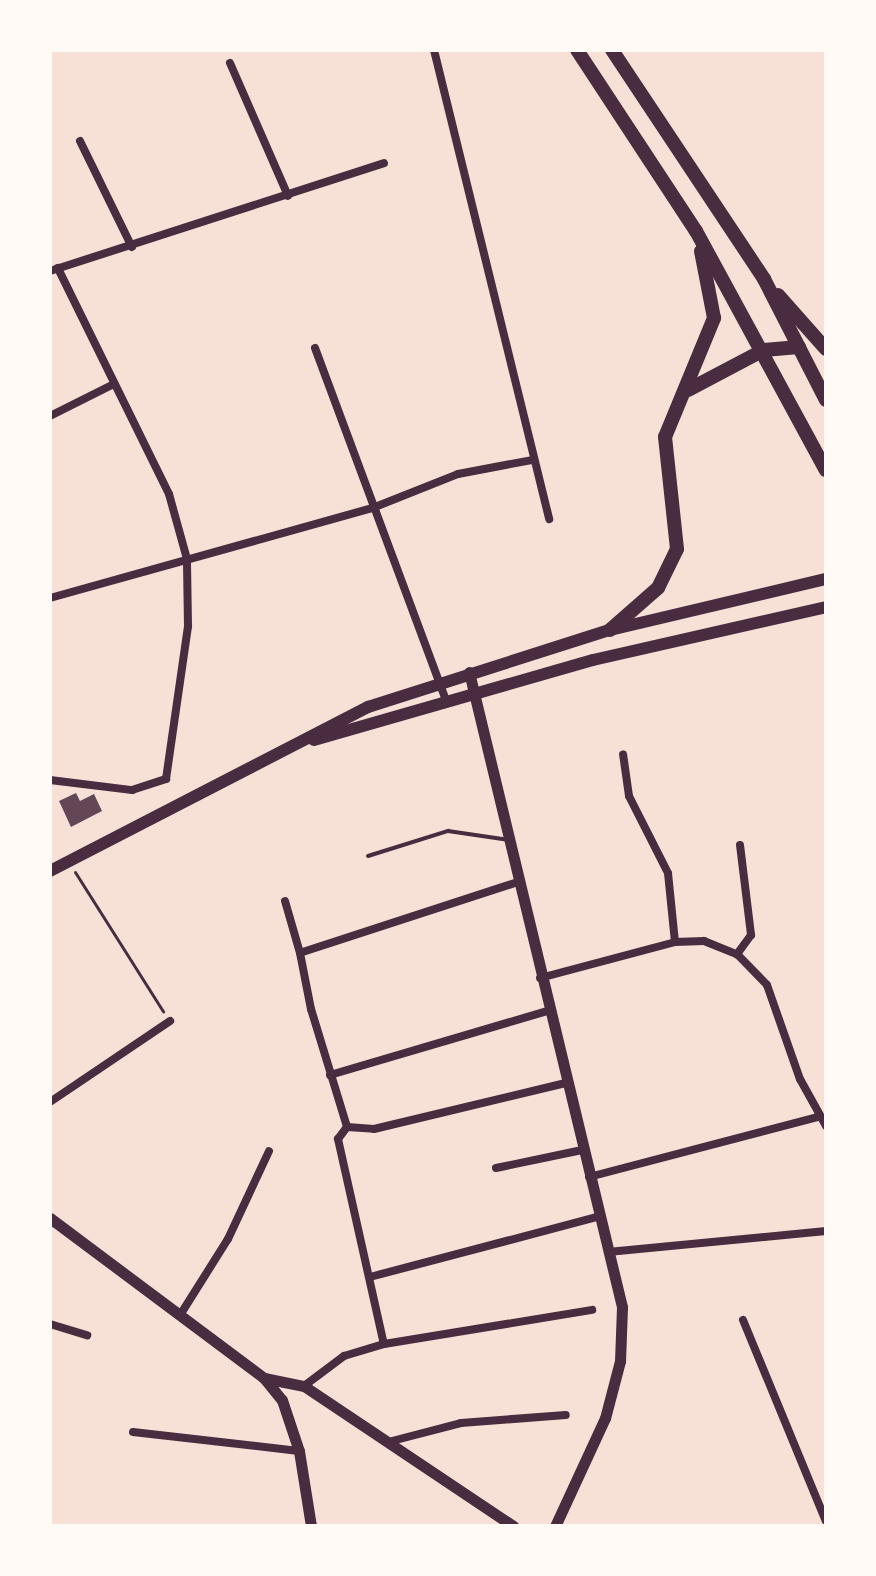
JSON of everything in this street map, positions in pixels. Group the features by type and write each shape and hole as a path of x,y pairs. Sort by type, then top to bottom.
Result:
{"main road":[{"path":"577,50 696,231 764,350 826,470"},
{"path":"612,50 764,279 826,400"},
{"path":"610,630 658,588 677,549 664,449 668,424 714,318 696,231"},
{"path":"764,279 826,349"},
{"path":"684,392 764,350 799,347"},
{"path":"50,871 368,707 440,681 610,630 826,579"},
{"path":"288,748 685,637 826,607"}],"street":[{"path":"434,50 456,126 532,460 549,519"},
{"path":"230,63 288,196"},
{"path":"80,141 132,247"},
{"path":"50,780 132,790 166,779 188,626 187,559 169,494 54,270 384,163"},
{"path":"315,348 447,702"},
{"path":"50,416 114,384"},
{"path":"50,598 375,507 458,474 532,460"},
{"path":"469,672 521,881 540,978 597,1217 622,1307 620,1361 605,1418 555,1526"},
{"path":"623,754 629,796 668,873 675,942"},
{"path":"737,954 751,935 740,845"},
{"path":"300,953 521,881"},
{"path":"285,901 330,1075 347,1127"},
{"path":"540,978 675,942 704,941 737,954 767,985 818,1117 826,1126"},
{"path":"330,1075 548,1011"},
{"path":"50,1102 170,1021"},
{"path":"347,1127 374,1129 565,1083"},
{"path":"589,1177 818,1117"},
{"path":"347,1127 338,1139 384,1344"},
{"path":"496,1168 582,1150"},
{"path":"182,1312 228,1239 269,1151"},
{"path":"370,1277 597,1217"},
{"path":"50,1218 182,1312 264,1378 282,1400 299,1451 311,1526"},
{"path":"608,1252 826,1231"},
{"path":"304,1386 344,1356 384,1344 592,1310"},
{"path":"743,1320 826,1521"},
{"path":"50,1324 87,1335"},
{"path":"264,1378 304,1386 392,1441 513,1526"},
{"path":"392,1441 461,1423 566,1415"},
{"path":"133,1432 299,1451"}],"lane":[{"path":"368,856 448,831 511,841"}],"path":[{"path":"68,861 170,1021"}],"building":[{"path":"76,793 80,801 94,794 102,811 71,827 59,801"}]}
